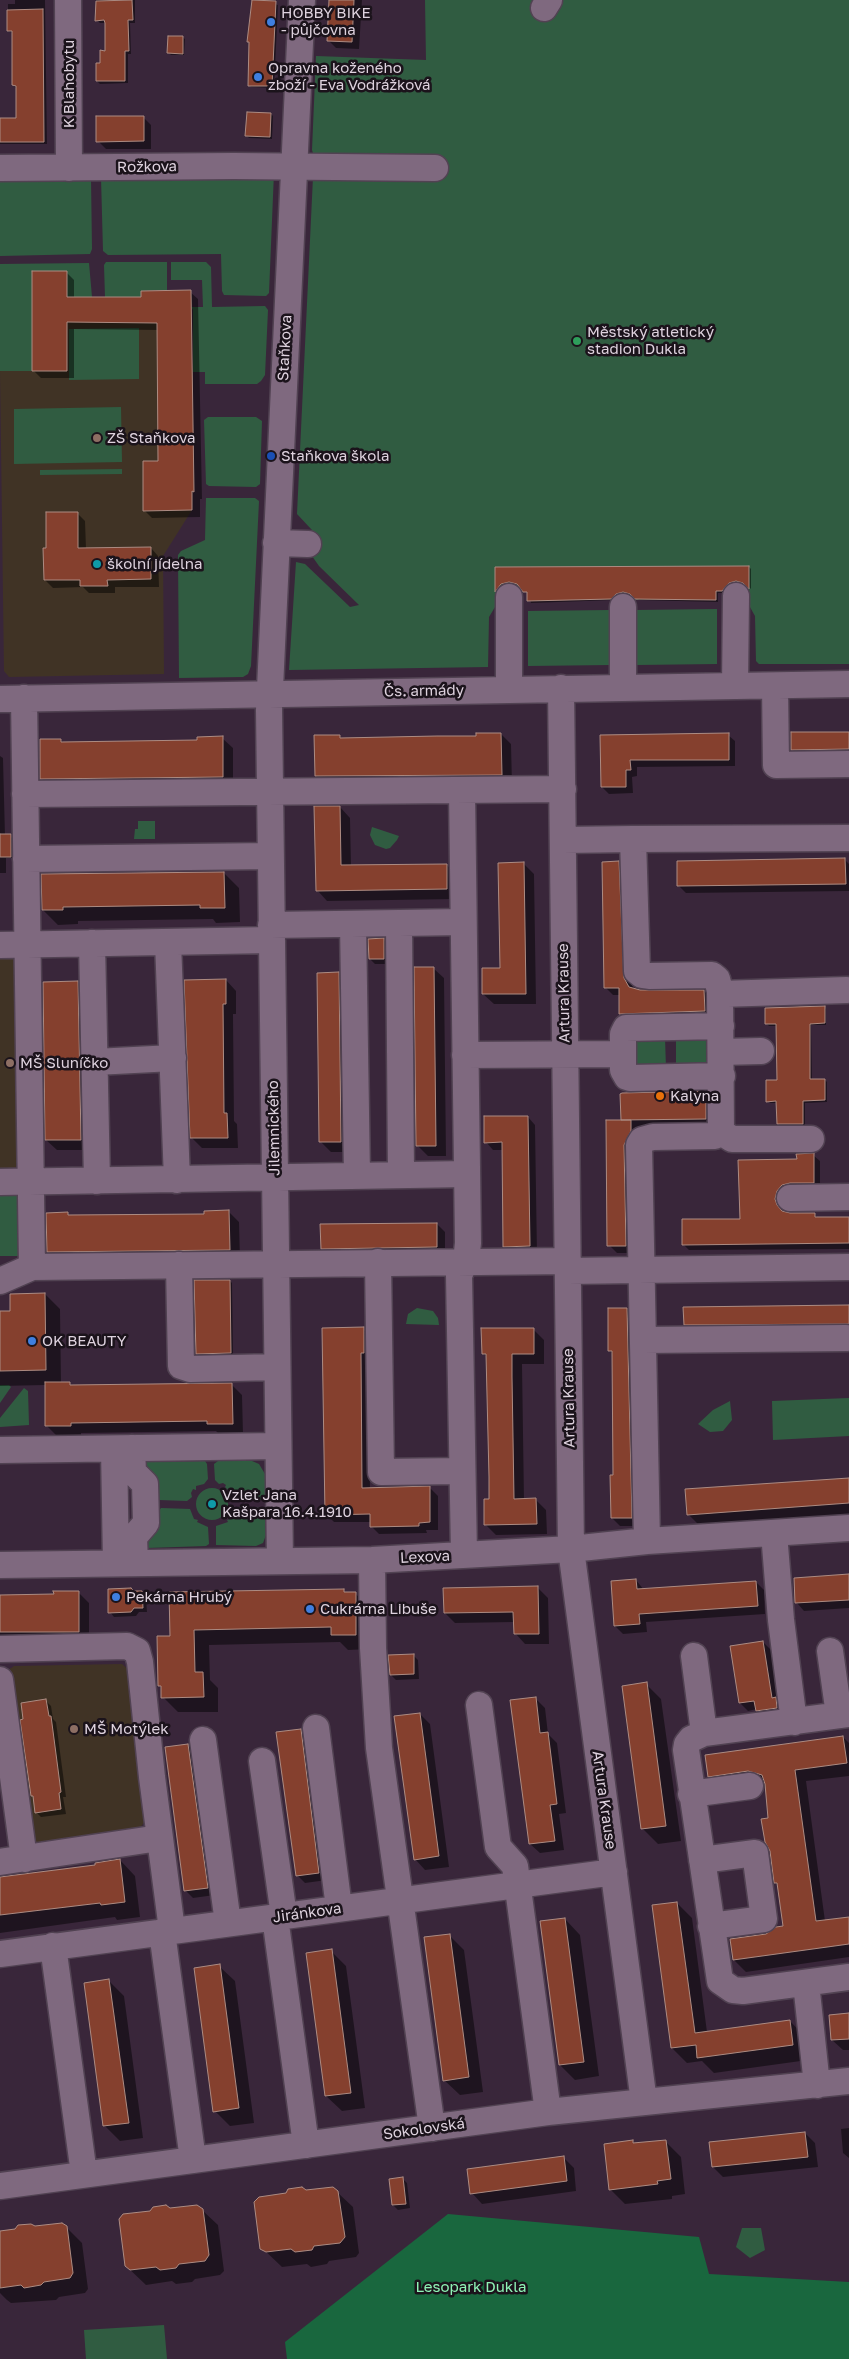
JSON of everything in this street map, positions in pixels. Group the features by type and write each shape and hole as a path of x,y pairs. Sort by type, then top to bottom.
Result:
{"street":[{"name":"K Blahobytu","path":"68,0 70,168"},
{"name":"Staňkova","path":"269,695 302,0"},
{"name":"Rožkova","path":"0,168 435,168"},
{"path":"276,543 308,544"},
{"path":"736,596 736,686"},
{"path":"509,689 510,597"},
{"path":"623,606 623,687"},
{"name":"Čs. armády","path":"12,698 849,684"},
{"path":"775,686 776,765 849,764"},
{"name":"Artura Krause","path":"561,688 571,1549 644,2102"},
{"name":"Jilemnického","path":"269,695 280,1561"},
{"path":"12,698 25,794 32,1267"},
{"path":"25,794 563,789"},
{"path":"462,791 467,1174 466,1261 459,1275 464,1555"},
{"path":"563,840 849,838"},
{"path":"633,839 637,971 642,975 649,976 712,975 717,979 720,994 721,1132"},
{"path":"26,859 270,856"},
{"path":"0,945 168,942 353,924 463,922"},
{"path":"399,923 401,1175"},
{"path":"353,924 357,1175"},
{"path":"168,942 177,1180"},
{"path":"92,943 97,1180"},
{"path":"720,994 847,990"},
{"path":"720,1026 628,1027 623,1031 623,1070 627,1077 630,1078 721,1064 761,1051"},
{"path":"466,1055 623,1054"},
{"path":"95,1062 172,1058"},
{"path":"721,1132 732,1139 811,1139"},
{"path":"646,1542 639,1152 642,1140 653,1137 715,1136 721,1132"},
{"path":"0,1182 467,1174"},
{"path":"790,1198 849,1197"},
{"path":"0,1281 32,1267 466,1261 641,1269 849,1267"},
{"path":"378,1262 381,1472 461,1471"},
{"path":"179,1265 181,1366 190,1369 277,1367"},
{"path":"643,1340 846,1338"},
{"path":"0,1450 278,1446"},
{"path":"123,1448 132,1472 145,1484 146,1522 134,1537 125,1563"},
{"name":"Lexova","path":"0,1565 372,1560 571,1549 849,1528"},
{"path":"774,1533 781,1620 794,1722"},
{"path":"372,1560 372,1648 379,1748 432,2128"},
{"path":"0,1649 127,1646 136,1651 140,1662 160,1838 167,1931 193,2160"},
{"path":"830,1650 844,1714 704,1734 691,1739 687,1744 686,1759 717,1973 720,1981 733,1990 742,1991 849,1977"},
{"path":"694,1656 704,1734"},
{"path":"0,1680 12,1860 160,1838"},
{"path":"479,1705 498,1847 515,1866 548,2112"},
{"path":"316,1728 339,1908"},
{"path":"203,1740 228,1923"},
{"path":"262,1761 306,2145"},
{"path":"691,1794 750,1786"},
{"path":"702,1860 755,1853 764,1919 711,1926"},
{"name":"Jiránkova","path":"0,1954 614,1872"},
{"path":"53,1946 84,2174"},
{"path":"806,1984 817,2085"},
{"name":"Sokolovská","path":"0,2186 548,2112 849,2082"}],"shaded area":[{"name":"ZŠ Staňkova","path":"32,271 67,271 67,297 141,297 141,291 191,290 194,492 192,492 192,510 163,556 164,674 9,677 4,671 0,371 32,371"},
{"name":"MŠ Sluníčko","path":"0,956 18,956 21,1170 0,1171"},
{"name":"MŠ Motýlek","path":"122,1664 130,1671 146,1820 140,1828 37,1843 27,1839 4,1673 14,1666"}],"green space":[{"name":"Městský atletický stadion Dukla","path":"425,0 849,0 849,664 759,664 756,661 755,616 741,591 716,591 716,600 550,599 549,601 527,601 527,592 504,592 489,617 488,667 289,670 296,562 305,564 350,607 359,605 319,566 312,556 312,530 297,514 314,156 312,150 316,56 426,60"},
{"path":"274,172 269,293 266,296 224,295 222,291 221,254 108,255 103,251 101,177"},
{"path":"91,179 92,249 90,254 0,256 0,180"},
{"path":"106,262 167,262 167,290 142,291 141,297 105,297 104,265"},
{"path":"171,262 206,262 211,267 212,307 265,306 268,310 265,375 257,384 205,384 205,372 193,372 193,310 191,307 203,307 202,280 171,280"},
{"path":"89,263 92,297 67,297 66,271 32,271 32,371 0,371 0,264"},
{"path":"139,328 139,379 69,380 69,329"},
{"path":"121,407 122,462 14,464 14,409"},
{"path":"208,417 256,417 262,421 260,484 256,487 209,486 206,484 204,420"},
{"path":"122,469 122,474 40,475 40,470"},
{"path":"206,498 255,498 259,501 251,666 248,674 243,677 179,678 178,555 181,551 205,540"},
{"path":"717,609 717,664 636,665 635,610"},
{"path":"609,610 610,665 528,666 528,611"},
{"path":"138,821 155,821 155,839 134,839 135,829 138,829"},
{"path":"372,827 399,836 390,848 386,849 375,845 370,835"},
{"path":"636,1036 665,1038 666,1068 634,1069"},
{"path":"708,1037 708,1067 676,1068 676,1039"},
{"path":"0,1186 18,1188 24,1256 0,1256"},
{"path":"417,1308 433,1311 438,1318 439,1325 406,1324 408,1314"},
{"path":"0,1385 9,1385 11,1387 0,1403"},
{"path":"24,1388 28,1391 29,1425 0,1427 0,1418"},
{"path":"849,1398 849,1436 773,1440 772,1401"},
{"path":"730,1401 732,1420 723,1431 710,1432 698,1424 713,1410"},
{"path":"205,1461 208,1479 204,1484 196,1486 196,1490 193,1489 192,1497 187,1501 159,1500 158,1481 143,1465 144,1462"},
{"path":"218,1461 252,1461 259,1464 265,1474 265,1496 263,1500 234,1499 230,1489 228,1490 225,1487 226,1485 223,1483 219,1484 215,1480 214,1464"},
{"path":"212,1488 224,1492 228,1504 224,1516 212,1520 200,1516 196,1504 200,1492"},
{"path":"237,1507 265,1508 266,1535 263,1543 256,1546 216,1545 216,1526 228,1522 227,1520 231,1519 233,1515 231,1512"},
{"path":"161,1508 190,1509 194,1519 198,1520 197,1522 208,1527 209,1544 206,1546 147,1548 145,1543 159,1529 159,1511"},
{"name":"Lesopark Dukla","path":"448,2214 699,2237 709,2274 849,2282 849,2359 287,2359 285,2342"},
{"path":"742,2228 761,2228 765,2250 750,2258 736,2247"},
{"path":"164,2325 167,2359 86,2359 84,2330"}],"building":[{"path":"132,0 133,20 128,20 129,51 125,51 125,81 96,81 96,63 100,63 100,50 105,51 105,23 104,20 95,21 96,1"},
{"path":"252,0 276,1 272,86 248,86 249,42 247,42"},
{"path":"329,0 354,0 352,42 327,41"},
{"path":"43,9 44,142 0,142 0,118 16,118 16,86 12,85 12,31 7,31 7,10"},
{"path":"168,36 183,36 183,54 167,53"},
{"path":"247,112 271,113 270,137 245,136"},
{"path":"96,116 144,116 144,141 96,142"},
{"path":"32,271 67,271 67,297 141,297 141,291 191,290 194,492 192,491 192,510 143,511 143,461 158,461 157,323 67,322 67,371 32,371"},
{"name":"školní jídelna","path":"46,512 78,512 78,548 151,547 151,579 107,580 108,586 80,586 80,580 44,580 43,548 46,548"},
{"path":"749,566 749,589 743,583 736,581 729,583 722,591 716,591 716,600 635,599 630,594 623,592 616,594 611,599 527,601 527,592 523,592 517,584 509,582 501,584 495,592 495,567"},
{"path":"791,732 849,732 849,749 791,750"},
{"path":"476,733 501,733 502,775 315,776 314,735 340,735 340,738 476,736"},
{"path":"729,733 729,760 630,760 631,770 626,770 626,787 601,787 600,735"},
{"path":"223,736 223,777 40,779 40,739 61,739 61,742 197,740 197,737"},
{"path":"314,806 340,806 341,865 447,864 447,889 316,891"},
{"path":"0,834 11,834 11,857 0,857"},
{"path":"845,858 846,884 677,886 677,861"},
{"path":"619,861 624,978 629,987 640,990 704,990 705,1011 619,1014 619,988 604,988 602,862"},
{"path":"524,862 526,994 482,994 482,968 500,968 498,863"},
{"path":"224,872 225,908 200,908 200,905 63,907 63,910 42,910 41,874"},
{"path":"384,938 384,959 369,959 368,939"},
{"path":"414,967 434,967 436,1146 416,1146"},
{"path":"339,972 341,1142 319,1142 317,973"},
{"path":"226,979 226,1004 223,1004 224,1113 227,1113 228,1138 190,1138 184,980"},
{"path":"78,981 81,1140 45,1140 43,982"},
{"path":"825,1006 825,1023 810,1024 810,1079 825,1079 825,1100 803,1101 803,1124 777,1124 776,1101 766,1102 766,1080 777,1080 776,1024 765,1024 765,1008"},
{"path":"706,1091 706,1119 621,1120 620,1094 622,1093"},
{"path":"484,1116 528,1116 530,1246 503,1247 502,1142 484,1143"},
{"path":"606,1120 631,1120 631,1131 624,1145 626,1246 607,1246"},
{"path":"814,1153 814,1183 782,1185 777,1191 775,1199 777,1205 782,1211 790,1213 815,1213 815,1217 849,1217 849,1243 682,1245 682,1219 740,1219 738,1160 797,1159 796,1154"},
{"path":"229,1210 230,1250 47,1252 46,1213 68,1212 68,1215 204,1214 204,1211"},
{"path":"437,1223 437,1247 321,1249 320,1224"},
{"path":"194,1280 230,1280 231,1353 196,1354"},
{"path":"45,1293 46,1370 0,1371 0,1311 10,1311 10,1294"},
{"path":"849,1305 849,1324 684,1325 683,1307"},
{"path":"608,1308 627,1308 632,1518 611,1518 610,1475 613,1475 612,1351 608,1351"},
{"path":"364,1327 364,1353 361,1353 362,1488 430,1486 430,1522 419,1523 419,1526 370,1527 370,1514 325,1515 322,1328"},
{"path":"481,1328 534,1328 534,1354 512,1354 512,1377 514,1499 536,1498 537,1524 484,1525 484,1499 489,1499 489,1477 486,1354 482,1354"},
{"path":"45,1382 70,1382 70,1385 232,1383 233,1424 207,1424 207,1421 71,1423 71,1426 45,1426"},
{"path":"849,1478 849,1503 687,1515 685,1489"},
{"path":"849,1574 849,1600 795,1603 794,1578"},
{"path":"636,1579 637,1589 756,1581 758,1606 639,1614 640,1624 614,1626 611,1581"},
{"path":"538,1586 539,1634 514,1634 513,1612 444,1613 443,1588"},
{"path":"131,1588 134,1591 142,1591 143,1608 134,1608 131,1612 108,1613 108,1589"},
{"path":"344,1589 344,1592 356,1592 356,1635 331,1635 331,1627 194,1630 195,1672 203,1672 204,1697 161,1698 161,1686 158,1686 157,1636 170,1636 169,1592"},
{"path":"53,1591 79,1591 79,1632 0,1632 0,1595 54,1594"},
{"path":"763,1641 772,1698 776,1697 777,1708 756,1711 754,1701 739,1703 730,1646"},
{"path":"414,1654 414,1674 390,1675 388,1655"},
{"path":"647,1682 666,1826 641,1829 622,1686"},
{"path":"536,1697 540,1733 548,1732 557,1804 550,1805 555,1841 529,1844 510,1700"},
{"path":"46,1699 49,1716 51,1716 61,1792 59,1793 61,1809 35,1813 20,1720 23,1719 21,1703"},
{"path":"420,1713 439,1856 414,1860 394,1716"},
{"path":"301,1729 319,1873 296,1876 276,1732"},
{"path":"843,1736 847,1763 795,1770 816,1921 849,1917 849,1944 733,1960 730,1939 766,1934 776,1927 783,1926 777,1883 774,1883 770,1851 765,1842 761,1819 768,1818 765,1784 762,1775 748,1771 708,1777 705,1755"},
{"path":"188,1744 208,1888 184,1891 165,1747"},
{"path":"120,1859 125,1902 101,1905 100,1903 0,1915 0,1877 95,1865 95,1863"},
{"path":"677,1902 695,2033 790,2020 793,2045 697,2058 696,2045 671,2048 652,1905"},
{"path":"565,1918 584,2062 559,2065 540,1921"},
{"path":"450,1934 469,2077 443,2081 424,1937"},
{"path":"332,1949 351,2093 325,2096 306,1953"},
{"path":"220,1964 239,2108 213,2112 194,1968"},
{"path":"109,1979 129,2123 103,2126 84,1983"},
{"path":"849,2013 849,2039 831,2040 829,2015"},
{"path":"805,2132 808,2157 712,2167 709,2142"},
{"path":"633,2140 633,2143 666,2140 671,2179 657,2181 658,2184 609,2190 604,2144"},
{"path":"564,2156 567,2181 470,2194 467,2169"},
{"path":"403,2177 406,2204 392,2205 389,2179"},
{"path":"302,2187 306,2190 333,2187 338,2191 345,2237 340,2243 314,2246 312,2250 295,2252 291,2249 266,2252 260,2249 254,2202 259,2197 286,2193 288,2189"},
{"path":"166,2205 170,2208 197,2205 203,2209 209,2255 205,2261 179,2264 176,2268 160,2270 156,2267 130,2270 125,2266 119,2219 123,2214 150,2211 153,2207"},
{"path":"62,2223 67,2226 73,2273 70,2278 44,2282 41,2285 24,2288 21,2285 0,2288 0,2231 15,2229 18,2225 31,2224 35,2226"}],"place":[{"name":"HOBBY BIKE - půjčovna","path":"271,22"},
{"name":"Opravna koženého zboží - Eva Vodrážková","path":"258,77"},
{"name":"Městský atletický stadion Dukla","path":"577,341"},
{"name":"ZŠ Staňkova","path":"97,438"},
{"name":"Staňkova škola","path":"271,456"},
{"name":"školní jídelna","path":"97,564"},
{"name":"MŠ Sluníčko","path":"10,1063"},
{"name":"Kalyna","path":"660,1096"},
{"name":"OK BEAUTY","path":"32,1341"},
{"name":"Vzlet Jana Kašpara 16.4.1910","path":"212,1504"},
{"name":"Pekárna Hrubý","path":"116,1597"},
{"name":"Cukrárna Libuše","path":"310,1609"},
{"name":"MŠ Motýlek","path":"74,1729"}]}
